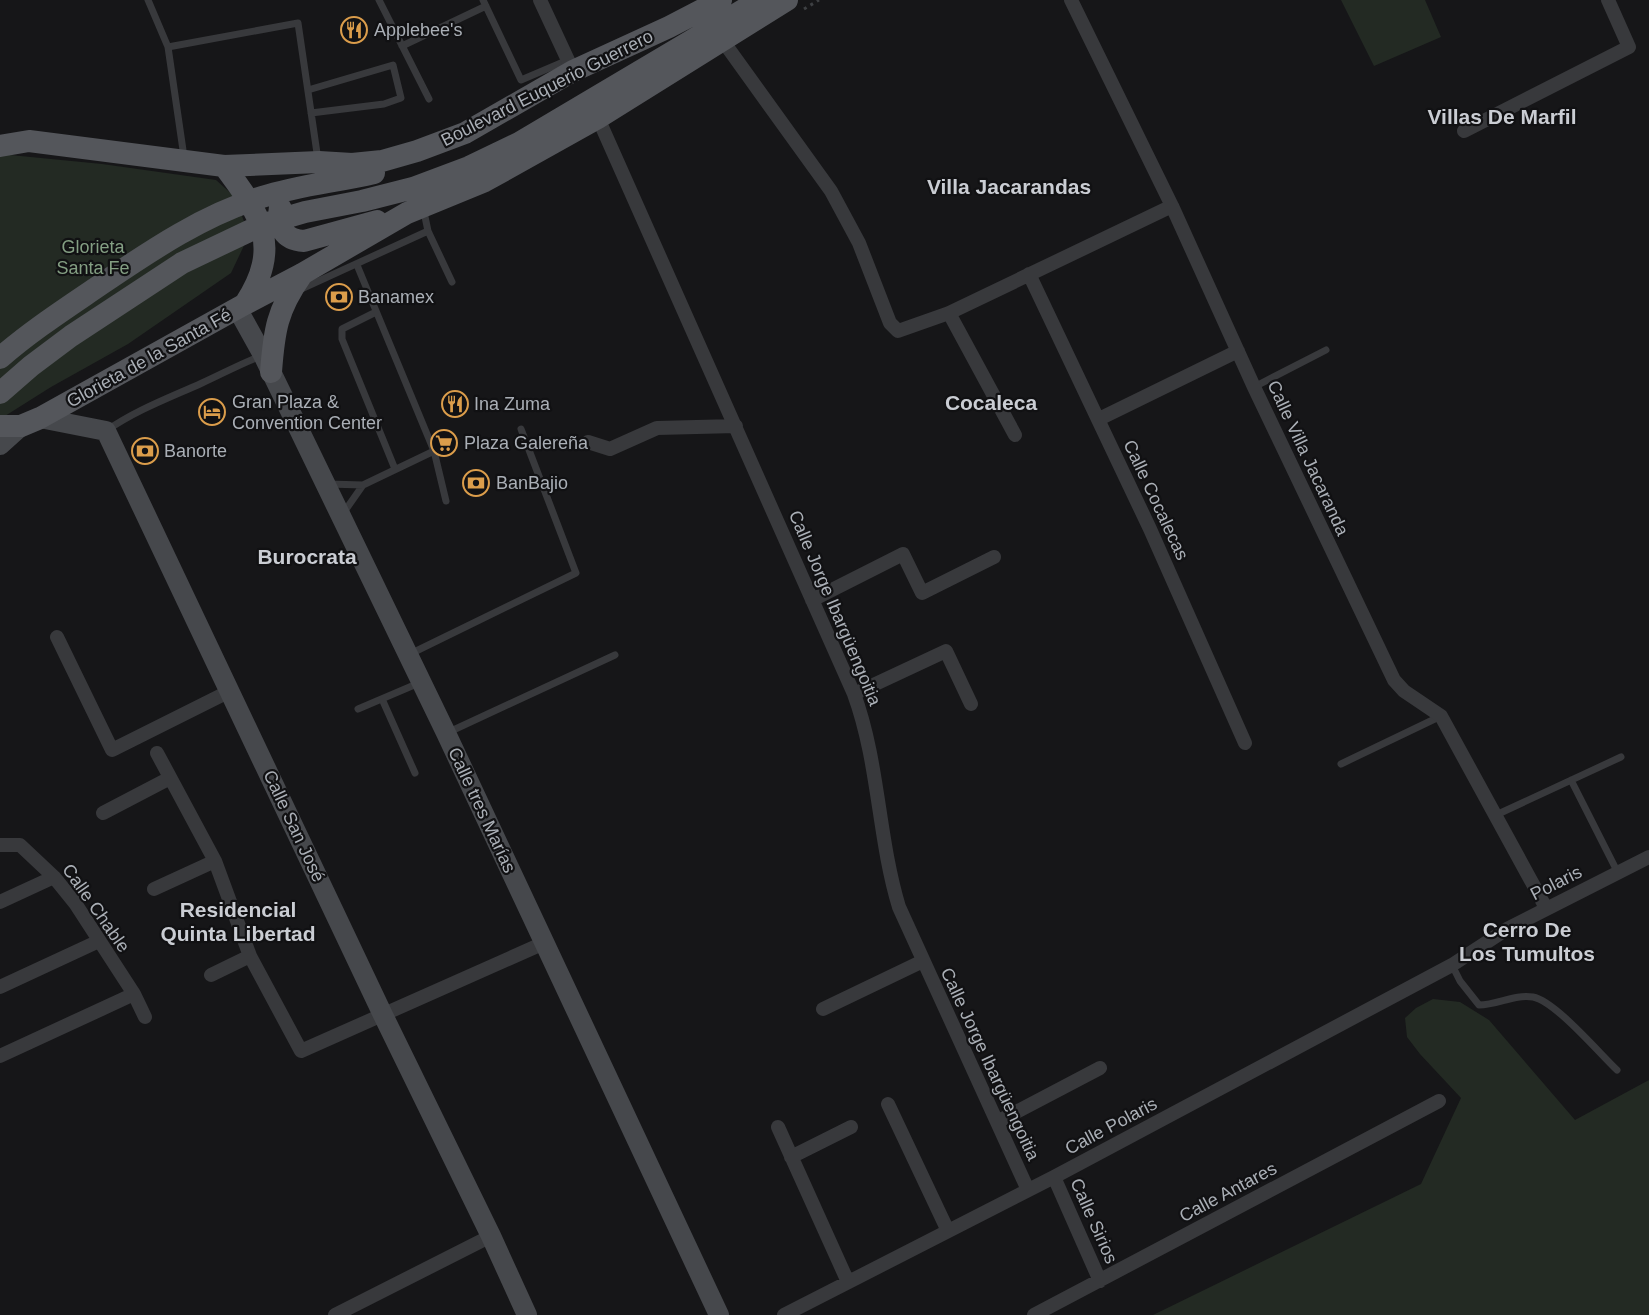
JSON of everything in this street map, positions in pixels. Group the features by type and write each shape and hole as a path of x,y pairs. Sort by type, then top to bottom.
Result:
{"main road":[{"name":"Boulevard Euquerio Guerrero","path":"224,166 319,162 352,164 382,161 417,151 465,133 570,65 674,37 721,0"},
{"path":"0,358 57,314 170,238 260,197 299,186 356,177 407,165 461,145 674,37 760,0"},
{"path":"417,151 390,167 331,179 293,191 280,207 281,227 286,236 304,241 415,210 485,181 598,118 787,0"},
{"path":"0,393 71,336 182,263 264,224 305,212 413,188 470,167 519,143 674,37"},
{"path":"0,136 224,166"},
{"path":"0,146 28,141"},
{"name":"Glorieta de la Santa Fé","path":"20,423 241,307 256,287 264,260 263,234 251,202 224,166"},
{"path":"241,307 415,210"},
{"path":"267,364 279,315 287,296 302,274"},
{"name":"Calle tres Marías","path":"241,307 446,734 720,1315"},
{"path":"0,445 20,423 106,431"},
{"name":"Calle San José","path":"106,431 383,1015 491,1236 526,1315"}],"street":[{"path":"540,0 570,65"},
{"name":"Calle Villa Jacaranda","path":"1071,0 1172,206 1254,387 1394,680 1404,691 1441,716 1546,908"},
{"path":"1464,131 1629,47 1608,0"},
{"path":"723,41 831,191 859,243 890,323 898,331 950,313 1172,206"},
{"name":"Calle Jorge Ibargüengoitia","path":"598,118 854,694 863,720 890,877 899,907 1028,1190"},
{"name":"Calle Cocalecas","path":"1029,274 1150,529 1245,742"},
{"path":"950,313 1015,435"},
{"path":"1099,419 1238,351"},
{"path":"588,442 610,449 657,428 736,426"},
{"path":"812,600 903,554 922,593 993,557"},
{"path":"57,637 112,750 230,691"},
{"path":"854,694 946,651 971,704"},
{"path":"157,753 215,861 250,956 301,1051 544,943"},
{"path":"103,813 170,778"},
{"name":"Calle Chable","path":"0,845 20,845 54,877 75,903 134,994 145,1017"},
{"name":"Polaris","path":"1452,964 1507,929 1649,857"},
{"path":"154,889 215,861"},
{"path":"0,902 54,877"},
{"path":"0,987 99,941"},
{"path":"211,975 250,956"},
{"path":"823,1009 923,961"},
{"name":"Calle Polaris","path":"784,1315 1054,1177 1452,964"},
{"path":"0,1056 134,994"},
{"path":"997,1122 1100,1068"},
{"name":"Calle Antares","path":"1034,1315 1439,1101"},
{"path":"888,1104 948,1231"},
{"path":"778,1127 849,1282"},
{"path":"791,1157 851,1127"},
{"name":"Calle Sirios","path":"1054,1177 1100,1281"},
{"path":"335,1315 491,1236"}],"lane":[{"path":"148,0 168,47 184,159"},
{"path":"379,0 429,99"},
{"path":"402,46 484,3 521,80 570,65"},
{"path":"168,47 298,23 319,162"},
{"path":"308,90 393,65 401,98 384,104 311,113"},
{"path":"415,210 428,231 452,282"},
{"path":"287,296 428,231"},
{"path":"357,265 434,451 446,501"},
{"path":"376,312 342,329 342,339 395,469"},
{"path":"1254,387 1326,350"},
{"path":"106,431 127,416 209,380 238,364 267,364"},
{"path":"408,655 576,573 521,429"},
{"path":"326,484 363,485 434,451"},
{"path":"341,517 363,485"},
{"path":"446,734 615,656"},
{"path":"358,709 421,682"},
{"path":"382,699 415,773"},
{"path":"1341,764 1441,716"},
{"path":"1496,815 1621,757"},
{"path":"1571,780 1618,873"},
{"path":"1452,964 1460,981 1479,1005 1492,1005 1517,997 1535,998 1550,1004 1617,1070"}],"green space":[{"path":"1341,0 1425,0 1441,37 1374,66"},
{"name":"Glorieta Santa Fe","path":"0,154 102,164 216,180 235,197 249,235 231,273 128,344 5,416 0,415"},
{"path":"1433,999 1460,1002 1489,1020 1575,1120 1649,1080 1649,1315 1153,1315 1421,1184 1461,1098 1407,1037 1405,1018 1416,1008"}],"place":[{"name":"Applebee's","path":"354,30"},
{"name":"Banamex","path":"339,297"},
{"name":"Ina Zuma","path":"455,404"},
{"name":"Gran Plaza & Convention Center","path":"212,412"},
{"name":"Plaza Galereña","path":"444,443"},
{"name":"Banorte","path":"145,451"},
{"name":"BanBajio","path":"476,483"}],"district":[{"name":"Villas De Marfil","path":"1502,116"},
{"name":"Villa Jacarandas","path":"1009,186"},
{"name":"Cocaleca","path":"991,402"},
{"name":"Burocrata","path":"307,556"},
{"name":"Residencial Quinta Libertad","path":"238,921"},
{"name":"Cerro De Los Tumultos","path":"1527,941"}]}
